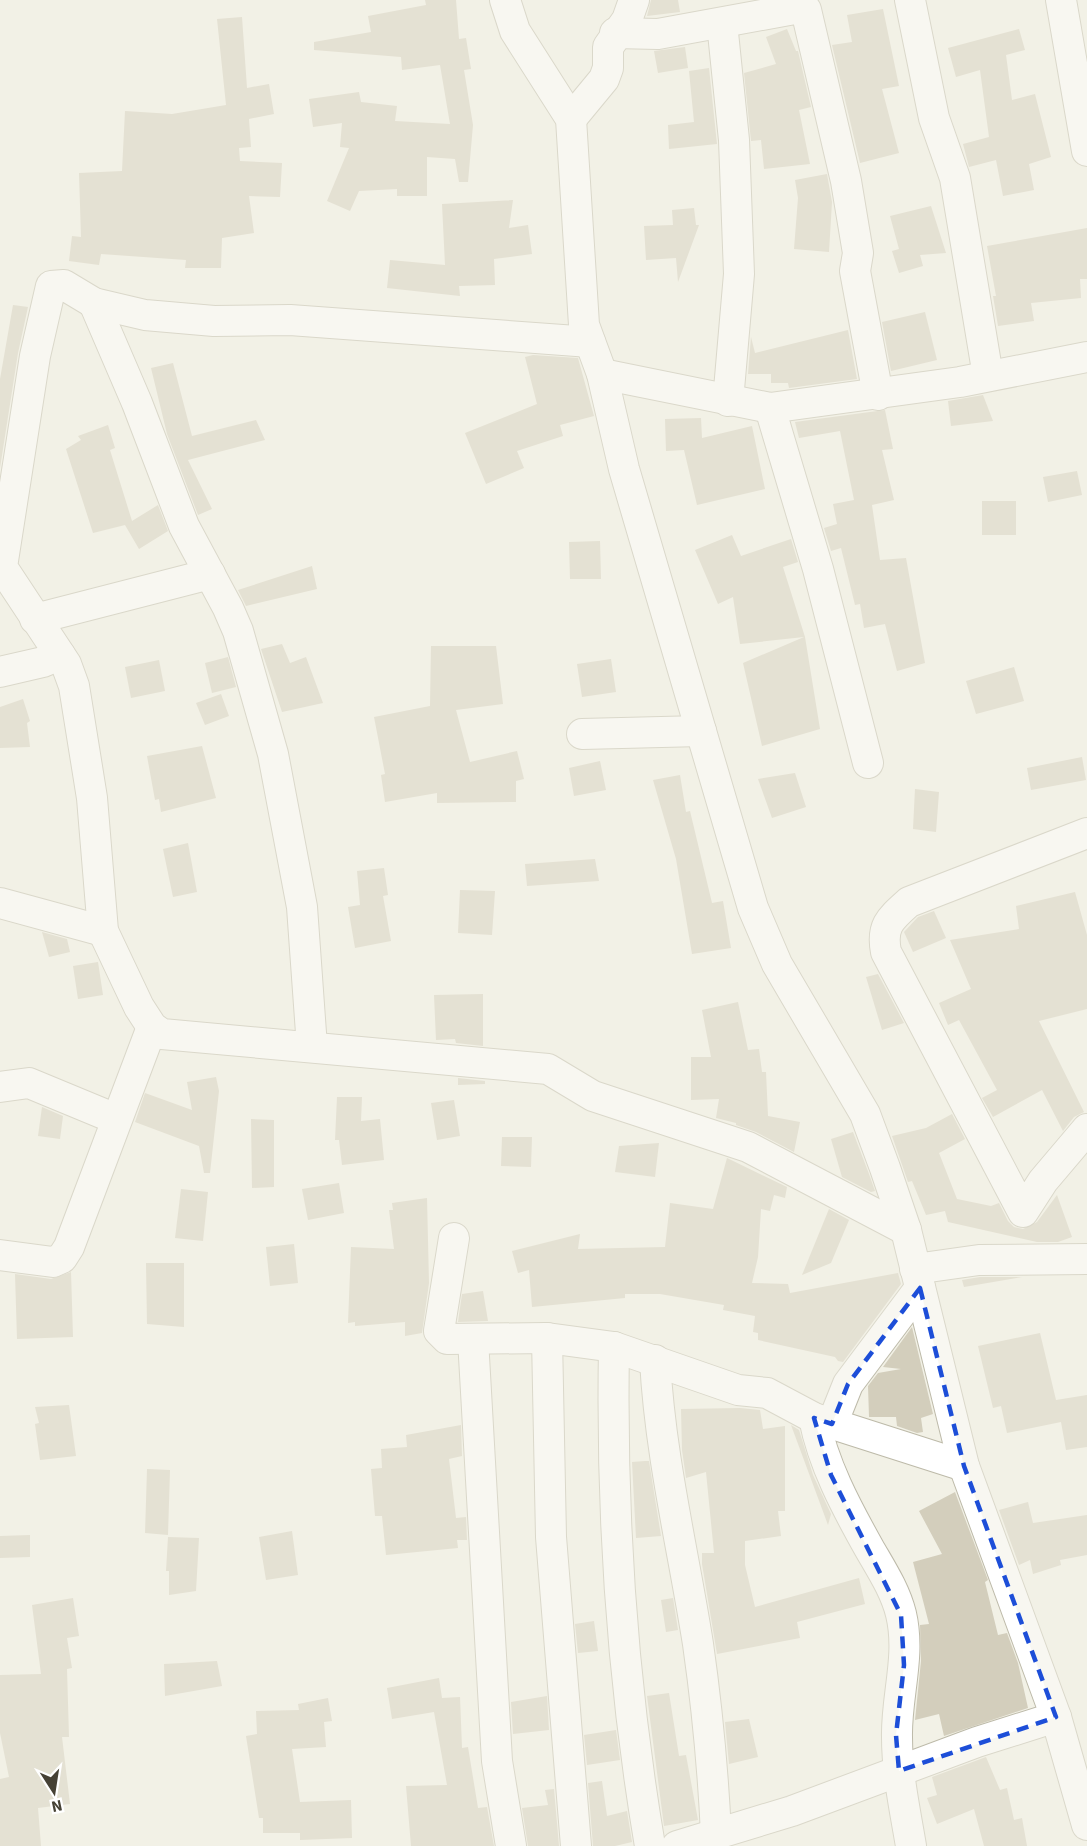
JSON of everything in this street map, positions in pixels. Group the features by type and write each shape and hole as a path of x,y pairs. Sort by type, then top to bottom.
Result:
{"street":[{"path":"505,0 515,31 571,119 580,309 602,374 624,469 753,908 777,964 865,1114 906,1230 964,1466 1056,1717 1087,1825"},
{"path":"571,119 604,79 608,68 608,47 615,33 627,20 634,0"},
{"path":"910,0 934,118 955,178 988,376"},
{"path":"1061,0 1087,151"},
{"path":"615,33 658,34 800,8 806,10 848,191 858,253 855,271 878,395"},
{"path":"722,22 734,140 739,274 729,401"},
{"path":"590,342 290,320 214,321 145,315 94,303 64,285 51,286 35,356 2,567 34,619 60,655 74,686 97,848 103,931 126,983 152,1027 162,1035 198,1040 233,1040 548,1069 593,1096 748,1147 906,1230"},
{"path":"94,303 137,403 184,526 238,631 273,754 302,907 312,1047"},
{"path":"602,374 770,408 878,395 1087,357"},
{"path":"770,408 818,569 868,763"},
{"path":"34,619 210,574"},
{"path":"0,672 43,662 60,655"},
{"path":"582,734 701,731"},
{"path":"1023,1259 1023,1212 1002,1178 886,952 883,938 893,916 909,902 1087,832"},
{"path":"0,903 103,931"},
{"path":"0,1255 52,1262 62,1258 93,1186 152,1027"},
{"path":"0,1087 29,1083 116,1119"},
{"path":"1023,1212 1043,1182 1087,1129"},
{"path":"454,1238 440,1330 447,1339 547,1338 614,1347 738,1390 767,1393 823,1421 964,1466"},
{"path":"911,1846 899,1771 896,1735 904,1665 901,1615 885,1575 831,1475 821,1447 823,1421 918,1279 979,1260 1087,1259"},
{"path":"547,1338 550,1537 576,1846"},
{"path":"473,1339 497,1761 512,1846"},
{"path":"614,1347 613,1428 620,1592 627,1686 650,1846"},
{"path":"655,1360 657,1406 698,1645 707,1716 716,1834"},
{"path":"680,1845 792,1812 899,1771 1056,1717"}],"highlighted area":[{"path":"920,1288 964,1466 1056,1717 899,1771 896,1735 904,1665 901,1615 831,1475 814,1418 832,1424 848,1384"}],"building":[{"path":"425,0 456,0 459,39 466,38 471,69 464,70 473,125 468,182 459,182 455,159 427,157 427,196 397,196 397,189 359,191 350,211 327,201 349,148 340,147 342,123 313,127 309,99 359,92 361,102 397,106 395,121 450,124 440,65 402,70 401,57 314,50 314,42 371,32 368,16 426,5"},
{"path":"651,0 678,0 680,12 647,16"},
{"path":"883,9 899,86 882,89 899,153 860,163 832,45 852,42 847,15"},
{"path":"242,17 247,88 269,84 274,114 249,119 251,147 239,148 240,161 282,163 280,197 249,196 254,233 222,238 221,268 185,268 186,260 101,254 99,265 69,261 72,236 81,237 79,173 122,171 125,111 172,114 226,105 217,19"},
{"path":"787,29 798,51 811,107 799,110 810,164 764,169 761,140 751,141 744,73 776,64 766,37"},
{"path":"1019,29 1025,50 1006,55 1012,100 1035,94 1051,157 1029,164 1034,190 1003,196 996,160 969,167 963,144 989,137 980,70 956,77 948,48"},
{"path":"685,47 688,68 658,73 654,51"},
{"path":"709,68 717,144 669,149 668,125 694,122 689,71"},
{"path":"827,174 832,202 829,252 794,249 798,198 795,180"},
{"path":"513,200 509,228 528,225 532,254 494,259 495,285 459,286 460,296 387,288 390,260 445,265 442,204"},
{"path":"931,206 946,253 920,255 923,266 899,273 892,251 899,249 890,216"},
{"path":"694,208 696,225 699,225 678,282 676,258 646,260 644,226 673,225 672,210"},
{"path":"1087,228 1087,279 1080,279 1081,298 1031,303 1034,321 998,326 993,296 996,296 987,246"},
{"path":"13,305 28,307 18,353 0,468 0,379"},
{"path":"925,312 937,360 891,371 882,322"},
{"path":"848,330 857,379 789,388 788,383 771,383 771,374 748,374 751,337 755,353"},
{"path":"533,355 578,358 594,416 560,425 563,436 517,451 524,468 486,484 465,433 537,404 525,357"},
{"path":"173,363 192,436 256,420 265,440 188,460 212,509 198,515 167,434 151,368"},
{"path":"983,395 993,421 951,426 948,401"},
{"path":"885,410 893,449 882,450 894,500 872,505 880,560 906,558 925,663 897,671 885,624 864,628 860,604 855,605 841,548 831,551 824,528 837,524 833,504 854,500 840,431 799,438 795,422"},
{"path":"701,418 702,438 752,426 765,489 697,505 684,450 666,451 665,419"},
{"path":"108,425 115,448 110,450 132,521 158,505 168,531 139,549 125,525 93,533 66,449 81,440 78,436"},
{"path":"1077,471 1082,495 1048,502 1043,477"},
{"path":"982,501 1016,501 1016,535 982,535"},
{"path":"732,535 741,556 791,539 798,562 783,567 805,637 820,729 762,746 743,663 804,637 740,644 733,597 718,604 695,550"},
{"path":"600,541 601,579 570,579 569,542"},
{"path":"312,566 317,589 246,606 238,590"},
{"path":"282,644 290,663 306,657 323,703 282,712 261,649"},
{"path":"431,646 496,646 503,704 456,710 470,762 517,751 524,779 516,781 516,802 437,803 437,793 385,802 381,775 385,774 374,717 430,706"},
{"path":"228,657 236,687 212,693 205,663"},
{"path":"611,659 616,692 582,697 577,664"},
{"path":"159,660 165,691 131,698 125,667"},
{"path":"1014,667 1024,701 976,714 966,681"},
{"path":"221,694 229,716 205,725 196,703"},
{"path":"23,699 30,721 27,723 30,747 0,748 0,707"},
{"path":"202,746 216,798 161,812 159,799 155,800 147,756"},
{"path":"1082,757 1086,780 1031,790 1027,768"},
{"path":"600,761 606,790 574,796 569,768"},
{"path":"795,773 806,807 772,818 758,779"},
{"path":"680,775 686,812 690,811 712,903 723,901 731,948 692,954 676,859 653,780"},
{"path":"915,789 939,792 936,832 913,829"},
{"path":"188,843 197,892 173,897 163,849"},
{"path":"595,859 599,881 527,886 525,864"},
{"path":"384,868 388,895 383,896 391,941 355,948 348,907 360,905 357,871"},
{"path":"460,890 495,891 492,935 458,933"},
{"path":"1075,892 1087,935 1087,1009 1039,1021 1084,1112 1074,1117 1063,1131 1042,1090 993,1117 982,1098 997,1090 959,1020 948,1025 939,1003 971,989 950,940 1019,929 1016,906"},
{"path":"934,911 946,938 913,952 904,932 918,917"},
{"path":"42,932 67,939 70,952 49,957"},
{"path":"98,962 103,995 78,999 73,966"},
{"path":"878,974 904,1023 882,1030 866,977"},
{"path":"483,994 483,1046 456,1043 455,1039 436,1040 434,995"},
{"path":"738,1002 748,1050 759,1049 762,1072 766,1072 768,1116 800,1122 794,1152 736,1123 716,1118 719,1099 691,1100 691,1057 711,1057 702,1010"},
{"path":"216,1077 219,1091 210,1173 204,1173 199,1146 135,1122 145,1093 192,1110 187,1082"},
{"path":"458,1078 485,1081 485,1084 458,1085"},
{"path":"337,1097 362,1097 361,1121 380,1119 384,1160 342,1165 339,1140 335,1140"},
{"path":"454,1100 460,1136 437,1140 431,1103"},
{"path":"42,1107 63,1116 60,1139 38,1136"},
{"path":"952,1114 965,1139 939,1153 957,1199 991,1206 999,1203 1008,1221 1014,1227 1023,1229 1037,1222 1057,1195 1072,1237 1058,1242 1037,1242 948,1222 945,1211 926,1215 912,1181 908,1182 892,1136 926,1128"},
{"path":"251,1119 274,1120 274,1187 252,1188"},
{"path":"853,1132 875,1191 871,1192 842,1177 831,1139"},
{"path":"502,1137 532,1137 531,1167 501,1166"},
{"path":"659,1143 655,1177 615,1172 619,1146"},
{"path":"727,1158 787,1187 785,1198 774,1195 770,1211 761,1209 758,1257 752,1283 788,1284 790,1293 898,1273 901,1284 843,1362 838,1361 835,1357 758,1340 758,1333 753,1332 755,1316 723,1310 724,1305 660,1294 625,1294 625,1298 532,1307 529,1270 518,1273 512,1251 580,1234 578,1249 665,1247 670,1203 713,1209"},
{"path":"339,1183 344,1213 308,1220 302,1189"},
{"path":"181,1189 208,1192 203,1241 175,1238"},
{"path":"427,1198 429,1283 422,1333 405,1336 405,1322 355,1326 355,1322 348,1323 351,1247 394,1249 389,1210 393,1210 392,1203"},
{"path":"829,1209 849,1220 831,1263 802,1275"},
{"path":"294,1244 298,1283 270,1286 266,1247"},
{"path":"146,1263 184,1263 184,1327 147,1324"},
{"path":"71,1272 73,1337 17,1339 15,1274 51,1279"},
{"path":"980,1277 1022,1277 964,1287 962,1280"},
{"path":"483,1291 488,1321 458,1322 462,1294"},
{"path":"912,1327 933,1414 921,1418 923,1432 917,1433 897,1426 896,1417 869,1417 868,1386 878,1373 901,1369 883,1367"},
{"path":"1040,1333 1056,1400 1087,1395 1087,1447 1066,1450 1061,1422 1007,1433 1001,1406 993,1408 978,1346"},
{"path":"69,1405 76,1456 40,1460 35,1424 39,1423 35,1407"},
{"path":"681,1409 760,1410 763,1429 785,1426 785,1511 778,1511 781,1536 745,1541 745,1565 755,1607 859,1578 865,1604 797,1622 800,1638 717,1654 702,1564 702,1553 714,1553 706,1472 686,1478 682,1450"},
{"path":"461,1425 462,1456 449,1459 456,1518 466,1517 467,1540 457,1540 458,1548 386,1555 382,1516 375,1516 371,1469 382,1468 381,1449 407,1447 406,1435"},
{"path":"791,1425 799,1430 813,1475 831,1514 828,1525"},
{"path":"649,1461 661,1536 636,1538 632,1462"},
{"path":"147,1469 170,1470 168,1535 145,1533"},
{"path":"955,1492 988,1580 985,1582 998,1635 1007,1633 1018,1663 1028,1708 944,1736 939,1714 915,1720 921,1661 920,1625 929,1624 913,1562 942,1554 919,1511"},
{"path":"1028,1502 1033,1523 1087,1515 1087,1555 1060,1560 1061,1565 1033,1574 1030,1560 1019,1565 999,1510"},
{"path":"292,1531 298,1575 266,1580 259,1537"},
{"path":"30,1535 30,1557 0,1558 0,1536"},
{"path":"168,1537 199,1538 196,1591 169,1595 169,1571 166,1571"},
{"path":"73,1598 79,1636 67,1638 72,1668 67,1669 69,1737 62,1737 70,1804 38,1808 41,1846 0,1846 0,1779 9,1777 0,1733 0,1675 41,1674 32,1605"},
{"path":"673,1598 678,1630 666,1632 661,1600"},
{"path":"594,1621 598,1651 578,1653 575,1624"},
{"path":"217,1661 222,1686 165,1696 164,1664"},
{"path":"439,1678 442,1698 460,1697 462,1748 468,1747 478,1808 487,1807 494,1846 411,1846 406,1786 447,1785 434,1712 392,1719 387,1688"},
{"path":"669,1693 679,1756 686,1755 698,1820 664,1826 647,1696"},
{"path":"547,1696 549,1730 513,1734 511,1702"},
{"path":"328,1698 332,1721 324,1722 326,1747 292,1749 300,1802 351,1800 352,1838 300,1840 300,1833 263,1833 263,1818 259,1818 246,1736 257,1734 256,1711 299,1710 298,1704"},
{"path":"749,1719 758,1757 729,1764 725,1722"},
{"path":"616,1730 620,1760 587,1765 584,1735"},
{"path":"986,1757 1000,1790 1007,1788 1014,1820 1022,1818 1027,1846 984,1846 974,1809 937,1824 927,1798 937,1795 932,1777"},
{"path":"602,1781 607,1816 627,1811 632,1842 615,1846 593,1846 588,1783"},
{"path":"554,1789 559,1846 528,1846 522,1808 548,1805 545,1790"}]}
